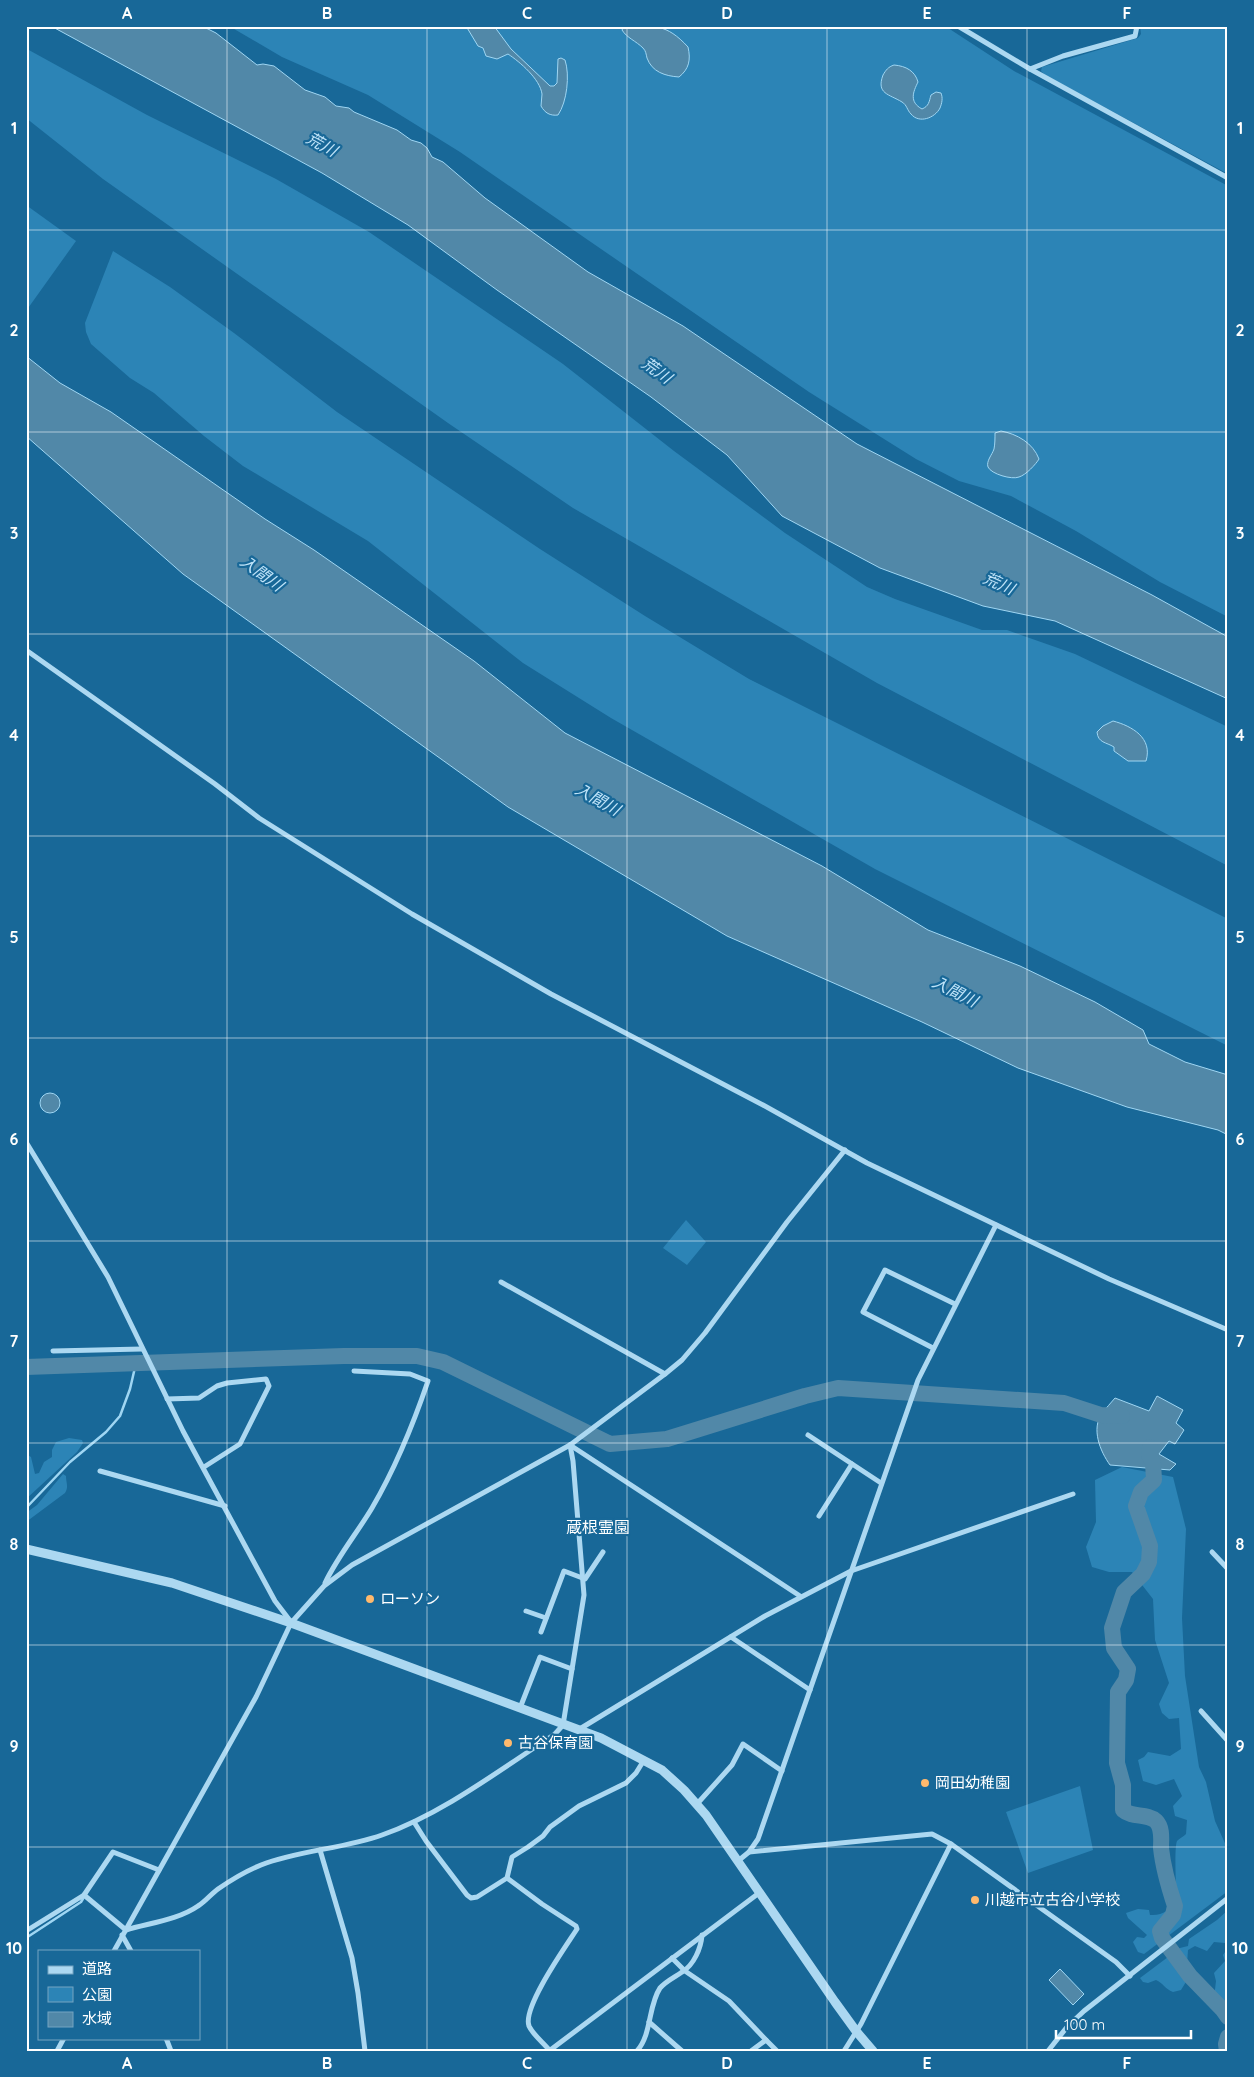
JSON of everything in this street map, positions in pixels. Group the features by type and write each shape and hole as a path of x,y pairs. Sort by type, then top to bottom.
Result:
{"street":[{"path":"958,26 1030,69 1228,178"},
{"path":"1030,69 1063,56 1135,36 1138,26"},
{"path":"26,650 215,784 259,818 362,884 551,994 845,1150 996,1225 1109,1279 1228,1330"},
{"path":"26,1142 108,1277 167,1399 275,1601 291,1622"},
{"path":"115,1950 256,1697 291,1622 324,1586 352,1565 570,1445 682,1360 705,1333 786,1222 845,1150"},
{"path":"738,1862 750,1852 758,1839 918,1380 996,1225"},
{"path":"933,1348 863,1312 885,1270 955,1304"},
{"path":"501,1282 665,1374"},
{"path":"53,1351 143,1351"},
{"path":"324,1586 332,1569 372,1508 395,1464 410,1434 428,1381 410,1374 354,1371"},
{"path":"167,1399 198,1398 217,1386 227,1383 266,1379 269,1382 269,1386 240,1444 204,1467"},
{"path":"808,1436 881,1483"},
{"path":"126,1930 183,1914 198,1906 217,1890 239,1876 260,1865 348,1845 382,1835 414,1822 438,1809 548,1739 563,1724 585,1579 570,1445"},
{"path":"570,1445 800,1596"},
{"path":"819,1516 852,1464"},
{"path":"100,1471 225,1506"},
{"path":"578,1730 800,1596 851,1571 1074,1494"},
{"path":"26,1549 172,1583 291,1622 601,1738 662,1770 697,1804 856,2031 873,2051"},
{"path":"585,1579 603,1552"},
{"path":"1212,1552 1228,1568"},
{"path":"541,1632 564,1571 585,1579"},
{"path":"526,1611 546,1618"},
{"path":"731,1637 810,1690"},
{"path":"520,1708 540,1657 572,1669"},
{"path":"1201,1711 1228,1741"},
{"path":"697,1804 732,1765 742,1744 782,1771"},
{"path":"414,1822 426,1841 471,1898 507,1878 512,1857 535,1842 550,1827 579,1806 626,1783 636,1773 644,1760"},
{"path":"750,1852 932,1834 952,1844 1116,1962 1130,1976"},
{"path":"844,2051 952,1844"},
{"path":"320,1850 352,1958 361,2010 365,2051"},
{"path":"26,1931 84,1895 113,1852 159,1870"},
{"path":"507,1878 576,1926 577,1929 546,1977 528,2018 530,2029 549,2051 759,1893"},
{"path":"84,1895 126,1930"},
{"path":"1048,2051 1073,2022 1228,1898"},
{"path":"122,1936 130,1950"},
{"path":"637,2051 659,1990 664,1983 685,1971 701,1947 702,1936"},
{"path":"672,1958 685,1971 729,2002 777,2051"},
{"path":"649,2022 682,2051"},
{"path":"56,2051 63,2040"},
{"path":"751,2051 766,2040"}],"green space":[{"path":"229,26 945,26 1014,71 1228,186 1228,617 1160,582 1076,531 1011,496 959,481 916,459 809,392 460,152 368,95 282,57"},
{"path":"1140,26 1228,26 1228,174 1045,75 1041,71 1042,67 1138,38 1141,34"},
{"path":"27,49 147,115 276,179 369,232 563,364 674,451 785,533 867,587 982,630 1007,630 1075,654 1228,727 1228,866 877,683 573,508 448,423 103,179 26,118"},
{"path":"26,205 76,241 26,311"},
{"path":"113,251 170,287 234,333 337,412 540,549 749,679 1228,919 1228,1046 875,869 611,718 523,663 368,541 243,466 204,436 154,393 130,378 91,344 86,332 85,323"},
{"path":"686,1220 706,1242 687,1265 663,1248"},
{"path":"69,1438 82,1440 83,1443 77,1452 26,1499 26,1454 31,1457 35,1474 39,1473 44,1462 52,1457 52,1450 56,1442"},
{"path":"1122,1467 1173,1477 1186,1529 1182,1618 1185,1676 1199,1767 1206,1782 1215,1821 1228,1850 1228,1891 1144,1954 1138,1952 1133,1942 1137,1937 1144,1938 1147,1935 1128,1918 1126,1913 1138,1909 1149,1910 1150,1915 1159,1914 1168,1909 1177,1900 1176,1845 1177,1841 1186,1834 1187,1820 1175,1816 1173,1806 1182,1796 1174,1779 1156,1785 1143,1781 1138,1760 1148,1752 1170,1756 1181,1749 1179,1718 1169,1719 1162,1713 1159,1704 1169,1683 1155,1640 1153,1599 1132,1572 1109,1572 1092,1567 1086,1547 1096,1522 1095,1480"},
{"path":"63,1474 66,1476 67,1485 65,1493 26,1522 26,1513 37,1505"},
{"path":"1080,1786 1093,1850 1028,1873 1006,1812"},
{"path":"1228,1910 1228,2009 1223,2007 1214,1998 1216,1981 1214,1973 1225,1961 1223,1955 1227,1949 1225,1943 1214,1942 1207,1951 1195,1946 1188,1950 1187,1964 1192,1972 1181,1990 1173,1992 1156,1980 1148,1983 1143,1982 1140,1978 1180,1948 1188,1946 1189,1939"}],"water":[{"name":"荒川","path":"51,26 202,26 216,33 257,65 274,66 305,90 325,97 336,106 349,108 354,112 397,130 411,140 421,143 427,148 432,157 443,162 485,198 588,272 683,326 857,444 1152,595 1228,637 1228,699 1055,621 983,606 880,568 782,516 727,455 651,397 497,290 408,225 322,173"},
{"path":"466,26 494,26 511,49 550,86 554,86 557,83 558,59 565,60 567,66 567,88 564,103 558,115 546,112 541,106 542,94 538,83 524,66 508,54 497,59 486,56 483,48 478,46"},
{"path":"624,26 652,26 666,30 680,39 688,47 689,60 685,71 679,77 669,76 656,70 649,63 644,49 622,30"},
{"path":"894,65 906,68 915,75 918,82 913,97 915,103 922,109 929,102 931,95 936,92 941,93 942,99 938,112 927,119 918,119 914,117 904,103 885,93 881,86 881,81 887,69"},
{"name":"入間川","path":"26,356 60,383 111,412 474,661 565,733 822,866 928,930 1020,966 1095,1002 1143,1030 1149,1044 1185,1062 1228,1075 1228,1135 1218,1130 1127,1107 1018,1068 922,1022 727,936 508,807 183,574 26,436"},
{"path":"1001,431 1013,434 1024,440 1033,448 1039,459 1022,476 1012,478 1002,476 993,472 988,467 988,460 994,449 995,433"},
{"path":"1113,721 1134,730 1144,740 1147,753 1146,761 1128,761 1114,751 1114,747 1099,738 1097,732 1103,726"},
{"path":"50,1093 57,1096 60,1103 57,1110 50,1113 43,1110 40,1103 43,1096"},
{"path":"1157,1396 1183,1410 1176,1423 1184,1430 1175,1444 1169,1441 1159,1454 1176,1464 1170,1470 1110,1465 1098,1440 1097,1426 1102,1413 1115,1398 1149,1411"},
{"path":"1060,1969 1084,1994 1073,2005 1049,1980"}],"waterway":[{"path":"26,1367 344,1356 417,1356 443,1362 610,1444 667,1439 805,1396 838,1388 1064,1403 1101,1415 1122,1416"},
{"path":"26,1508 70,1462 106,1432 120,1416 130,1389 136,1363"},
{"path":"1150,1447 1149,1455 1153,1463 1154,1480 1141,1492 1136,1506 1150,1546 1149,1562 1143,1574 1124,1592 1112,1628 1114,1648 1128,1669 1126,1680 1118,1692 1117,1763 1123,1785 1123,1810 1152,1819 1160,1827 1163,1863 1175,1906 1173,1915 1160,1931 1162,1938 1190,1976 1228,2017"},
{"path":"26,1938 81,1902 84,1897"},
{"path":"1227,2051 1228,2037"}],"place":[{"name":"ローソン","path":"370,1599"},
{"name":"古谷保育園","path":"508,1743"},
{"name":"岡田幼稚園","path":"925,1783"},
{"name":"川越市立古谷小学校","path":"975,1900"}],"district":[{"name":"蔵根霊園","path":"598,1527"}]}
